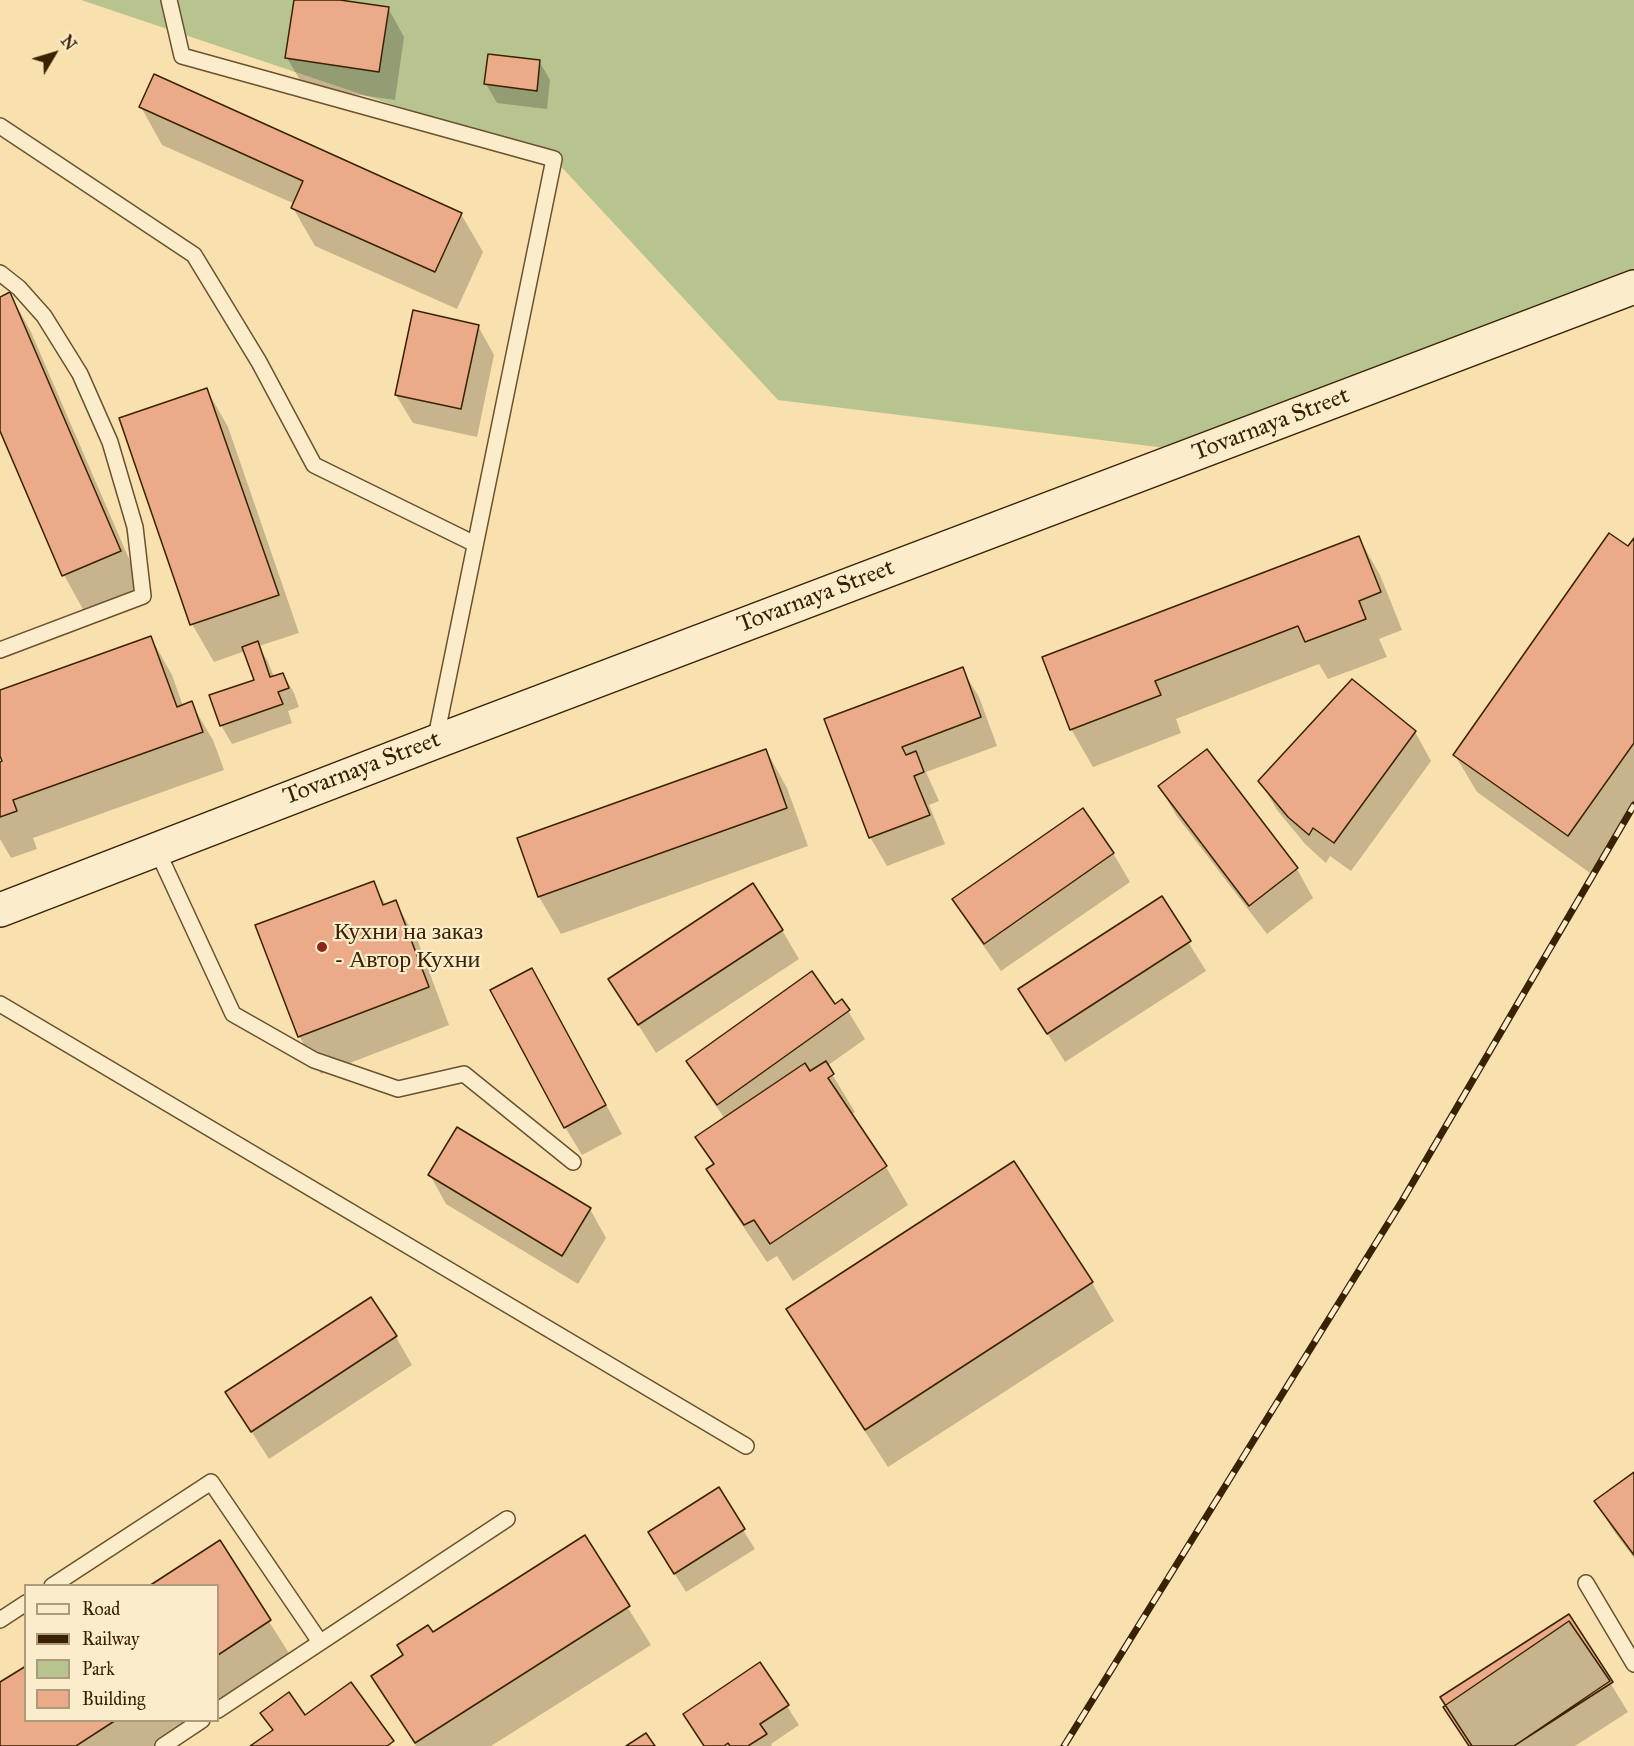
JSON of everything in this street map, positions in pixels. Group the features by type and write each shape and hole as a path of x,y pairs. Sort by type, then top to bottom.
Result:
{"street":[{"name":"Tovarnaya Street","path":"0,910 156,848 1634,287"}],"lane":[{"path":"169,0 182,56 554,159 435,742"},
{"path":"0,126 194,255 259,362 314,465 475,544"},
{"path":"0,273 19,288 44,316 80,374 110,442 135,527 142,596 0,650"},
{"path":"156,848 233,1014 314,1060 398,1089 464,1074 573,1162"},
{"path":"0,1004 746,1446"},
{"path":"55,1584 211,1482 320,1642"},
{"path":"219,1709 507,1519"},
{"path":"1586,1583 1634,1664"},
{"path":"0,1620 24,1604"},
{"path":"163,1746 199,1722"}],"green space":[{"path":"81,0 1634,0 1634,287 1198,452 778,400 554,159"}],"building":[{"path":"294,0 340,0 389,7 379,72 285,58"},
{"path":"488,54 540,60 537,91 484,84"},
{"path":"154,74 462,213 435,272 291,208 303,181 139,107"},
{"path":"10,292 121,551 62,576 0,431 0,297"},
{"path":"413,310 479,325 461,409 395,395"},
{"path":"207,388 279,595 190,625 119,418"},
{"path":"1609,533 1628,546 1634,538 1634,743 1568,836 1453,755"},
{"path":"1359,536 1381,592 1359,601 1366,619 1305,642 1298,626 1155,681 1161,695 1070,730 1042,657"},
{"path":"151,636 177,707 192,701 203,732 13,800 17,811 0,817 0,762 2,761 0,756 0,690"},
{"path":"258,641 270,677 283,673 289,688 278,692 283,704 220,726 209,695 254,680 242,647"},
{"path":"963,667 981,717 902,747 906,755 916,751 924,772 914,776 930,815 869,838 824,719"},
{"path":"1352,679 1416,731 1334,843 1313,828 1309,835 1288,817 1258,781"},
{"path":"766,749 787,808 538,897 517,838"},
{"path":"1207,749 1298,868 1249,906 1158,786"},
{"path":"1083,808 1114,853 984,944 952,899"},
{"path":"374,881 383,905 396,900 429,987 298,1037 255,925"},
{"path":"753,883 783,930 638,1025 608,979"},
{"path":"1162,896 1191,941 1047,1034 1018,989"},
{"path":"532,968 606,1105 564,1128 490,990"},
{"path":"812,971 835,1004 842,999 850,1010 717,1105 686,1061"},
{"path":"826,1061 834,1074 828,1078 887,1166 770,1244 754,1220 744,1225 706,1169 714,1164 695,1137 805,1063 810,1071"},
{"path":"457,1127 591,1208 562,1256 428,1175"},
{"path":"1014,1161 1093,1282 865,1430 786,1309"},
{"path":"371,1297 397,1336 251,1432 225,1392"},
{"path":"1634,1472 1634,1555 1594,1501"},
{"path":"719,1487 745,1529 674,1574 648,1532"},
{"path":"585,1535 630,1606 415,1743 371,1676 403,1655 397,1645 428,1625 433,1632"},
{"path":"220,1540 271,1620 219,1654 219,1584 152,1584"},
{"path":"1569,1614 1613,1682 1514,1746 1472,1746 1440,1697"},
{"path":"1569,1621 1610,1681 1514,1746 1469,1746 1443,1707"},
{"path":"760,1662 789,1705 760,1724 767,1734 748,1746 730,1746 728,1743 724,1746 704,1746 683,1714"},
{"path":"24,1667 24,1722 113,1722 76,1746 0,1746 0,1682"},
{"path":"351,1682 394,1741 387,1746 250,1746 273,1730 260,1713 289,1692 305,1715"},
{"path":"646,1733 655,1746 626,1746"}],"railway":[{"path":"1064,1746 1402,1201 1634,805"}],"place":[{"name":"Кухни на заказ - Автор Кухни","path":"322,947"}]}
